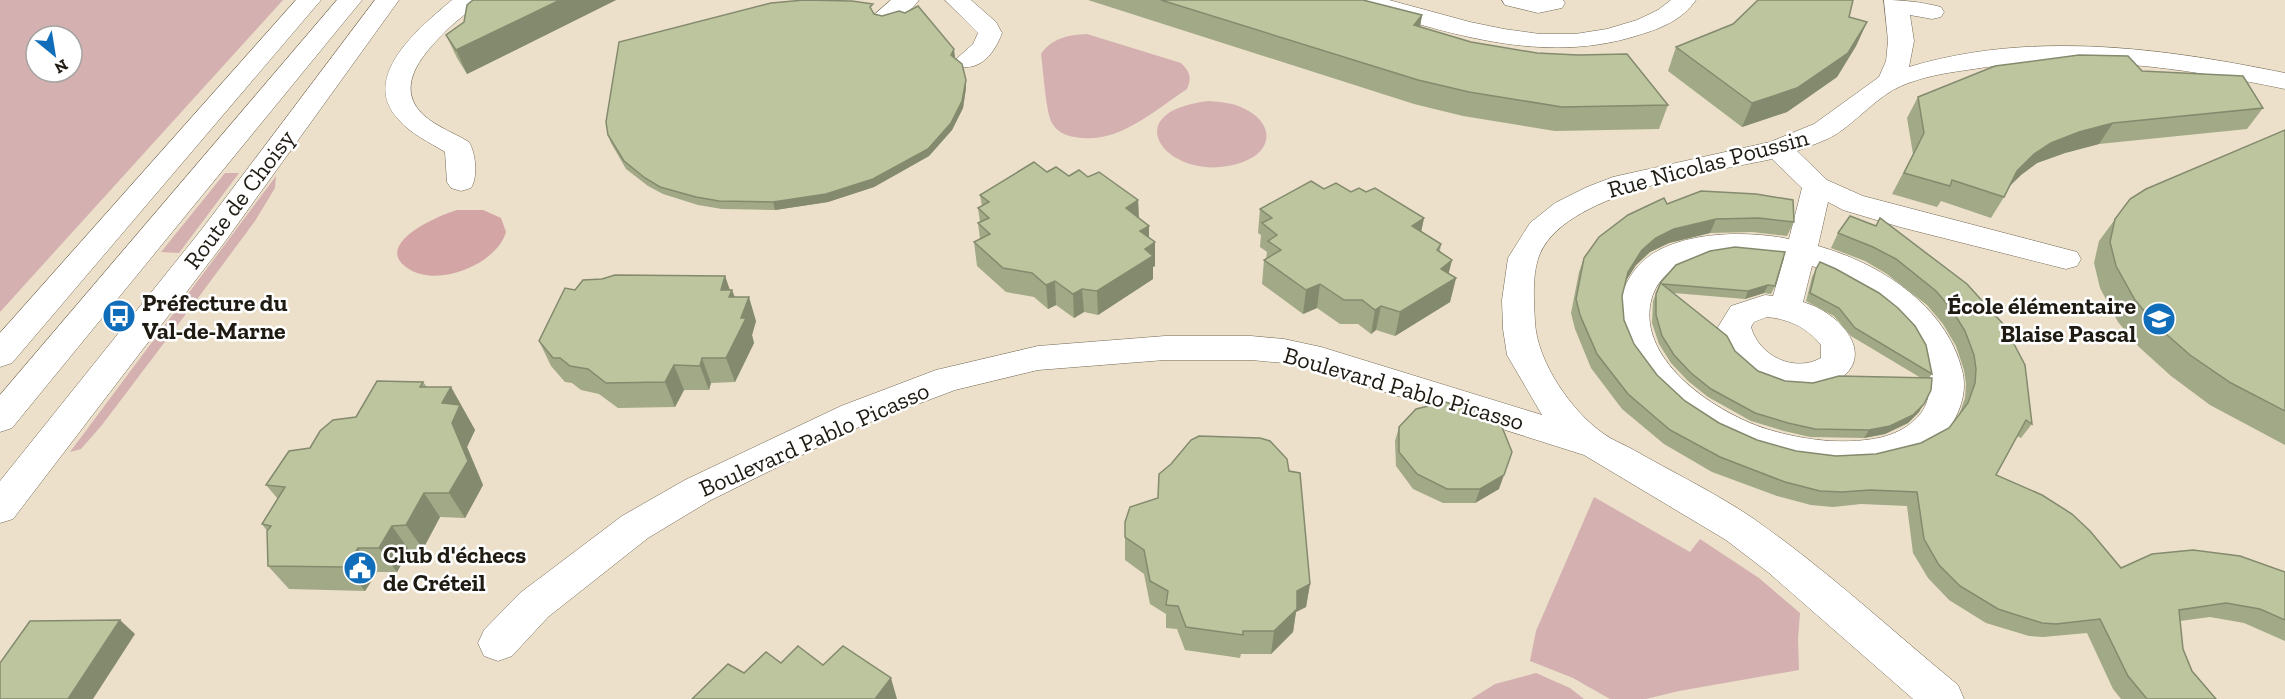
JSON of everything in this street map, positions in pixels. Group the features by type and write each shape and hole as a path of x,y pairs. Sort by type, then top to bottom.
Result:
{"street":[{"path":"0,355 309,0"},
{"name":"Route de Choisy","path":"0,420 350,0"},
{"name":"Route de Choisy","path":"0,508 213,236 387,0"},
{"path":"461,182 459,148 410,117 400,104 395,90 400,74 431,30 467,0"},
{"path":"886,15 907,0"},
{"path":"957,0 987,27 990,33 984,48 967,61"},
{"path":"1363,0 1486,35 1555,41 1598,38 1626,32 1670,13 1684,0"},
{"path":"1514,0 1538,6 1553,3"},
{"path":"1890,81 1899,61 1901,41 1897,3 1932,12"},
{"path":"1890,81 1941,66 2038,54 2090,54 2168,59 2285,81"},
{"name":"Rue Nicolas Poussin","path":"1596,445 1559,413 1524,355 1519,329 1518,300 1523,258 1541,230 1565,210 1597,193 1623,183 1695,170 1778,149 1824,130 1890,81"},
{"path":"1778,149 1816,186 1870,209 2066,259"},
{"path":"1785,308 1816,186"},
{"path":"1731,243 1762,244 1801,252 1827,260 1858,274 1887,291 1912,312 1931,335 1943,359 1948,382 1944,405 1933,425 1912,440 1885,451 1851,455 1815,454 1777,446 1740,433 1706,415 1677,394 1655,370 1640,346 1633,323 1634,301 1642,282 1656,266 1677,254 1701,246 1731,243"},
{"name":"Boulevard Pablo Picasso","path":"498,643 534,605 626,534 698,490 853,415 948,379 1038,358 1165,348 1230,347 1284,351 1321,358 1596,445 1739,529 1783,562 1943,699"}],"shaded area":[{"path":"0,0 283,0 0,312"},
{"path":"1087,34 1181,63 1189,75 1187,89 1134,125 1106,136 1091,138 1062,133 1054,126 1050,118 1041,54 1050,44 1061,38"},
{"path":"1209,101 1237,105 1255,115 1265,129 1265,144 1260,151 1243,162 1217,167 1194,165 1175,157 1162,145 1157,132 1162,119 1179,108"},
{"path":"225,173 239,173 179,253 161,252"},
{"path":"276,176 275,188 255,221 198,298 102,425 81,449 70,452"},
{"path":"457,210 483,210 501,218 506,232 500,244 491,254 465,270 435,276 409,269 399,260 398,250 402,241 412,232 436,218"},
{"path":"1594,497 1690,552 1700,539 1759,578 1800,613 1799,670 1646,699 1610,699 1573,678 1530,661 1536,631"},
{"path":"1536,673 1570,688 1584,699 1471,699 1495,684"}],"building":[{"path":"473,0 560,0 456,50 446,35 464,22 467,5"},
{"path":"804,0 873,4 870,7 874,14 882,16 899,11 905,13 918,6 954,49 951,55 962,64 966,80 962,101 951,123 928,149 873,179 826,194 773,202 719,201 696,197 660,187 624,161 608,135 606,122 619,42 771,3"},
{"path":"1161,0 1363,0 1422,15 1414,25 1471,42 1537,53 1627,54 1668,105 1562,107 1469,92 1418,80"},
{"path":"1758,0 1853,0 1849,17 1867,22 1848,53 1797,88 1752,103 1676,47 1733,24"},
{"path":"2079,55 2128,56 2142,71 2243,76 2263,108 2113,123 2079,132 2051,143 2034,154 2017,171 2004,197 1952,180 1950,186 1904,173 1924,133 1918,97 1995,66"},
{"path":"2285,130 2285,411 2231,383 2190,355 2157,326 2135,300 2116,266 2110,242 2115,219 2130,199 2146,189"},
{"path":"1034,162 1047,172 1056,167 1069,176 1079,170 1088,177 1099,172 1138,200 1126,208 1149,226 1140,231 1155,242 1145,249 1153,256 1097,291 1082,289 1073,294 1055,281 1046,285 1032,273 1003,268 974,242 990,234 978,223 989,218 978,208 989,202 980,195"},
{"path":"1311,181 1324,189 1336,183 1351,192 1359,188 1366,192 1375,188 1424,218 1412,226 1441,244 1437,250 1452,260 1441,269 1456,278 1400,312 1381,306 1375,310 1362,300 1344,300 1320,284 1306,290 1264,260 1281,250 1268,241 1277,235 1262,223 1272,218 1260,209"},
{"path":"1701,191 1756,194 1793,200 1794,222 1759,218 1716,219 1674,229 1656,238 1642,250 1628,272 1622,296 1624,320 1634,344 1657,375 1685,401 1719,423 1757,440 1796,451 1836,456 1876,454 1921,443 1949,428 1968,403 1975,383 1974,355 1965,331 1952,310 1936,291 1896,259 1838,233 1850,216 1876,226 1880,218 1967,284 2004,325 2025,365 2032,424 2026,420 1996,475 2042,495 2072,514 2090,531 2121,568 2152,554 2193,550 2240,556 2285,572 2285,620 2260,609 2226,603 2179,610 2183,649 2192,671 2216,699 2147,699 2128,676 2100,619 2056,624 2042,623 1998,609 1960,586 1939,565 1924,539 1917,492 1820,491 1785,482 1720,457 1670,430 1628,394 1597,354 1580,315 1576,299 1584,258 1599,237 1628,215 1664,198 1667,204"},
{"path":"1735,247 1785,252 1775,286 1768,285 1748,291 1662,284 1727,336 1735,351 1758,371 1785,381 1813,383 1839,376 1932,378 1931,390 1924,404 1913,415 1890,426 1869,430 1815,429 1755,413 1711,389 1691,373 1674,355 1662,336 1656,315 1656,294 1661,282 1676,265 1710,251"},
{"path":"1820,262 1879,293 1898,308 1915,326 1926,345 1932,374 1855,328 1839,308 1810,293"},
{"path":"615,275 725,276 721,290 732,290 729,297 749,297 741,318 746,318 726,358 702,358 700,366 674,365 665,382 606,383 588,369 570,366 560,358 553,358 539,341 565,288 575,290 583,280 602,279"},
{"path":"377,381 423,382 420,387 451,387 442,403 460,405 452,423 468,461 449,493 424,493 406,525 392,526 379,548 358,548 346,567 268,566 267,531 271,526 262,524 285,487 266,485 289,451 310,448 320,431 333,420 356,417"},
{"path":"1445,402 1476,410 1502,427 1512,452 1504,475 1480,489 1447,489 1417,474 1399,452 1399,427 1416,409"},
{"path":"1199,436 1260,438 1270,441 1287,459 1289,471 1300,473 1310,584 1297,591 1297,609 1274,631 1243,631 1243,635 1186,627 1178,606 1166,605 1168,591 1150,581 1144,550 1125,537 1125,522 1130,507 1158,498 1159,474 1171,464 1191,440"},
{"path":"120,620 68,699 0,699 0,663 30,621"},
{"path":"798,646 823,665 843,646 891,678 875,699 692,699 728,664 744,673 766,652 781,663"}],"place":[{"name":"Préfecture du Val-de-Marne","path":"119,316"},
{"name":"École élémentaire Blaise Pascal","path":"2159,319"},
{"name":"Club d'échecs de Créteil","path":"360,568"}]}
